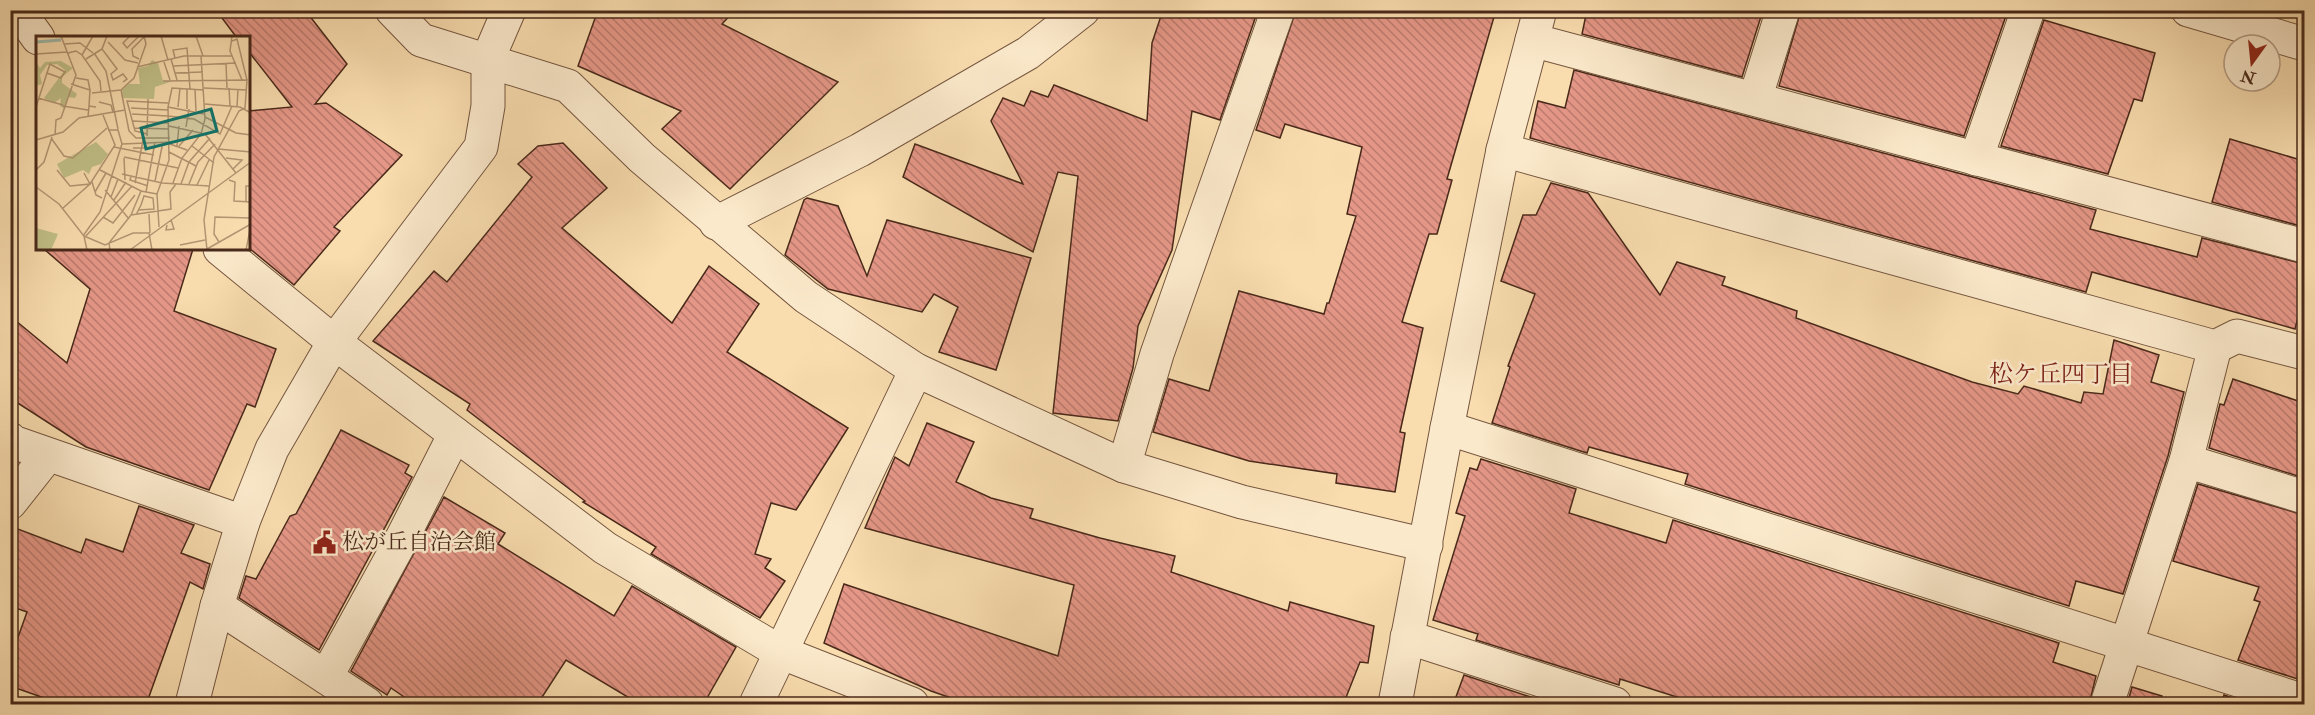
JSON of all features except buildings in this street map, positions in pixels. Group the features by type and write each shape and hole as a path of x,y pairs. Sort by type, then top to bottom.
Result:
{"street":[{"path":"18,10 37,36"},
{"path":"392,10 421,40 488,59 568,86 642,158 806,297 916,370 1124,466 1242,502 1426,545"},
{"path":"192,705 217,606 243,522 272,449 334,342 480,147 488,106 488,59 509,10"},
{"path":"716,223 860,150 1028,53 1083,10"},
{"path":"1124,466 1157,354 1278,10"},
{"path":"1755,99 1783,10"},
{"path":"1976,159 2028,10"},
{"path":"2188,10 2304,44"},
{"path":"1395,705 1447,428 1503,150 1536,25 1755,99 2304,246"},
{"path":"1503,150 2215,347 2237,336 2304,352"},
{"path":"221,250 334,342 605,548 780,652 912,705"},
{"path":"2107,705 2186,461 2215,347"},
{"path":"756,705 916,370"},
{"path":"1447,428 2304,701"},
{"path":"326,677 397,548 455,434"},
{"path":"10,439 48,455 243,522"},
{"path":"10,503 48,455"},
{"path":"2186,461 2304,497"},
{"path":"217,606 367,705"},
{"path":"1407,637 1615,705"}],"place":[{"name":"松が丘自治会館","path":"324,542"}],"district":[{"name":"松ケ丘四丁目","path":"2061,374"}]}
